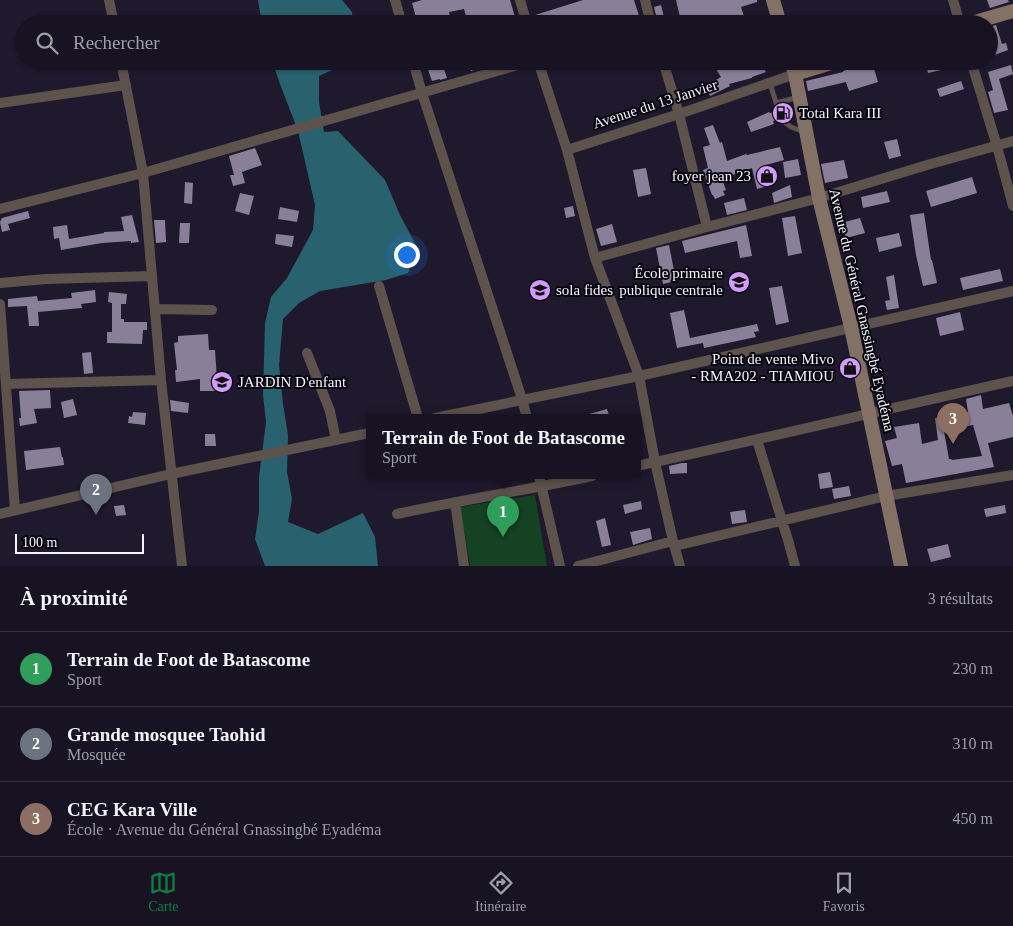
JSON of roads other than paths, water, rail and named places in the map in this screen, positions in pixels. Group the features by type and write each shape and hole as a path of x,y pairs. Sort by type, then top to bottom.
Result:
{"main road":[{"path":"773,0 777,15"},
{"path":"997,15 1013,10"},
{"name":"Avenue du Général Gnassingbé Eyadéma","path":"790,70 799,97 819,198 851,327 901,566"}],"street":[{"path":"109,0 112,15"},
{"path":"395,0 399,15"},
{"path":"520,0 524,15"},
{"path":"645,0 649,15"},
{"path":"953,0 957,15"},
{"path":"123,70 143,173 161,380 182,566"},
{"path":"416,70 526,414"},
{"path":"0,209 143,173 501,70"},
{"path":"541,70 567,150 595,258 639,376 655,462 680,566"},
{"path":"666,70 679,114 707,227"},
{"name":"Avenue du 13 Janvier","path":"567,150 769,83 783,70"},
{"path":"975,70 1013,206"},
{"path":"0,103 126,85"},
{"path":"595,258 819,198 927,164 1013,141"},
{"path":"0,283 46,279 152,276"},
{"path":"379,286 417,414"},
{"path":"453,414 639,376 1013,291"},
{"path":"0,304 15,510"},
{"path":"155,309 212,310"},
{"path":"307,353 330,411 336,440"},
{"path":"6,384 161,380"},
{"path":"641,465 1013,381"},
{"path":"0,514 249,457 366,434"},
{"path":"757,440 795,566"},
{"path":"578,566 886,496 1013,474"},
{"path":"541,479 560,566"},
{"path":"397,514 578,479"},
{"path":"455,502 464,566"}],"lane":[{"path":"769,83 779,110"},
{"path":"776,103 799,97"},
{"path":"781,118 791,127 806,133"}],"place":[{"name":"Total Kara III","path":"783,113"},
{"name":"foyer jean 23","path":"767,176"},
{"name":"École primaire publique centrale","path":"739,282"},
{"name":"sola fides","path":"540,290"},
{"name":"Point de vente Mivo - RMA202 - TIAMIOU","path":"850,368"},
{"name":"JARDIN D'enfant","path":"222,382"},
{"name":"CEG Kara Ville","path":"953,444"},
{"name":"Grande mosquee Taohid","path":"96,515"},
{"name":"Terrain de Foot de Batascome","path":"503,537"}]}
